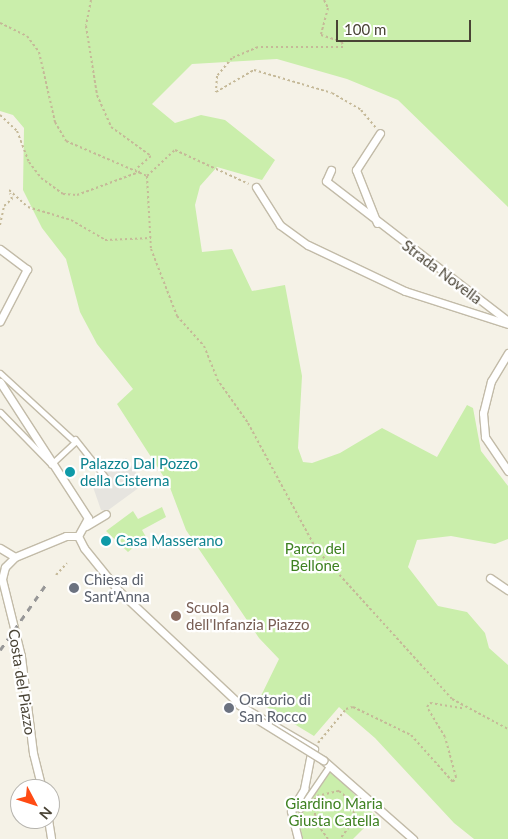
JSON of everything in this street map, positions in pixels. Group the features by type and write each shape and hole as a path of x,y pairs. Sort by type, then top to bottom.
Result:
{"street":[{"path":"377,223 356,170 380,133"},
{"name":"Strada Novella","path":"331,170 326,181 377,223 508,322"},
{"path":"256,187 280,225 308,245 405,291 508,322"},
{"path":"0,249 27,269 0,321"},
{"path":"508,352 492,380 483,413 485,437 508,471"},
{"path":"0,373 75,440 106,477"},
{"path":"0,382 52,459 88,518 86,526"},
{"path":"0,412 52,459"},
{"path":"52,459 75,440"},
{"path":"78,536 86,526 106,514"},
{"path":"0,548 15,557 66,536 78,536"},
{"path":"78,536 118,590 173,638 236,704 330,765 413,839"},
{"name":"Costa del Piazzo","path":"15,557 5,567 2,580 21,656 33,753 40,779"},
{"path":"490,578 508,590"},
{"path":"236,704 314,748"},
{"path":"298,839 291,811 304,788 310,758"},
{"path":"300,809 330,765"}],"path":[{"path":"91,0 86,26 97,95 111,127 151,156 135,170"},
{"path":"324,0 328,8 321,35 342,42 343,48 258,47 232,58 217,76 216,92 254,70 304,82 361,110 380,133"},
{"path":"0,23 27,36 39,52 55,122 66,141 135,170 142,171 147,176 151,249 177,316 204,346 217,379 248,423 316,550 462,708"},
{"path":"0,115 17,131 29,162 41,178 63,194 77,196 142,171"},
{"path":"147,176 175,150 256,187"},
{"path":"0,225 4,206 12,199 10,190 28,207 71,220 105,240 151,238"},
{"path":"56,574 67,563"},
{"path":"314,748 346,709 354,706 411,735 453,782 456,777 445,738 427,707 430,703 462,708 508,729"},
{"path":"328,839 315,821 315,796 346,789"},
{"path":"339,791 351,801 355,819 340,839"},
{"path":"351,801 354,797"}],"green space":[{"name":"Parco del Bellone","path":"0,0 508,0 508,207 398,100 347,79 277,59 192,64 152,104 175,123 201,115 225,120 275,160 262,180 217,167 200,186 195,205 202,252 232,249 252,291 285,285 302,376 298,448 303,462 312,463 340,453 382,428 437,457 467,405 473,408 481,451 508,486 508,539 495,544 451,536 417,540 408,567 438,606 467,612 485,633 489,648 508,665 508,839 474,839 454,823 375,738 339,707 314,736 258,702 279,659 259,638 186,530 169,485 117,404 133,389 97,344 80,312 66,259 42,228 23,190 24,128 13,115 0,111"},
{"path":"162,507 166,517 142,530 146,537 128,552 106,531 133,511 138,519"},
{"name":"Giardino Maria Giusta Catella","path":"331,771 376,816 353,839 303,839 297,812 304,810"}],"shaded area":[{"path":"126,458 144,484 107,511 101,510 93,487 108,477 104,472"}],"railway":[{"path":"0,650 46,584"}],"place":[{"name":"Palazzo Dal Pozzo della Cisterna","path":"70,472"},
{"name":"Casa Masserano","path":"106,541"},
{"name":"Chiesa di Sant'Anna","path":"74,588"},
{"name":"Scuola dell'Infanzia Piazzo","path":"176,616"},
{"name":"Oratorio di San Rocco","path":"229,708"}]}
